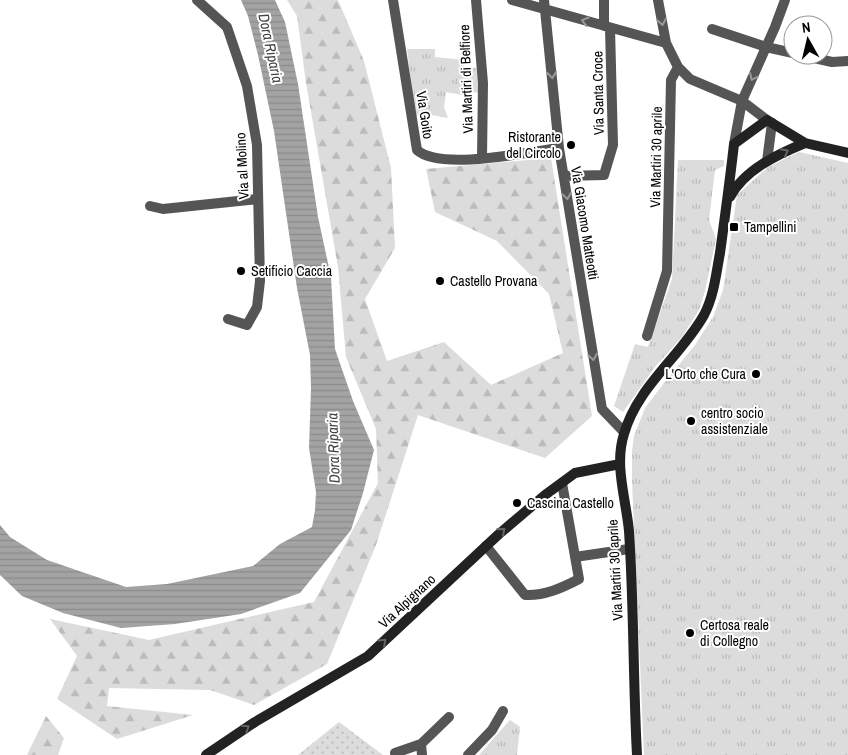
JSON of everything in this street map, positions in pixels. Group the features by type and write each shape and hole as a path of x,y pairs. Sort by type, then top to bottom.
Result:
{"street":[{"name":"Via al Molino","path":"197,0 227,28 247,86 257,145 260,280 257,307 247,325 228,319"},
{"name":"Via Goito","path":"393,0 417,150 422,155 462,160 559,148"},
{"name":"Via Martiri di Belfiore","path":"476,0 483,83 482,158"},
{"path":"512,0 544,5 607,27 666,43"},
{"path":"604,0 607,27"},
{"path":"658,0 666,43 678,67 690,79 742,101 769,122 805,143 848,153"},
{"name":"Via Martiri 30 aprile","path":"637,755 628,530 620,464 624,432 637,404 656,377 690,338 705,313 714,288 734,144 742,101 785,0"},
{"name":"Via Giacomo Matteotti","path":"544,5 559,148 602,409 624,432"},
{"name":"Via Santa Croce","path":"564,176 604,175 613,145 607,27"},
{"path":"712,29 783,51"},
{"path":"833,62 848,61"},
{"name":"Via Martiri 30 aprile","path":"647,336 668,271 671,80 678,67"},
{"path":"734,144 769,122"},
{"path":"766,162 769,122"},
{"name":"Via Martiri 30 aprile","path":"727,202 740,181 766,162 805,143"},
{"path":"150,206 164,209 257,199"},
{"name":"Via Alpignano","path":"206,755 255,722 368,656 486,546 539,500 575,473 620,464"},
{"path":"486,546 525,595 558,589 579,579 562,483"},
{"path":"575,557 629,549"},
{"path":"468,755 492,730 503,710"},
{"path":"395,753 422,750 449,717"}],"green space":[{"path":"287,0 338,0 364,61 391,168 395,248 365,299 387,361 444,342 491,385 563,353 549,294 497,241 435,212 426,169 551,158 592,416 545,458 418,415 376,545 327,664 254,705 210,690 109,688 107,706 193,715 117,739 57,699 77,656 50,619 149,640 314,602 378,483 376,429 346,357 338,267 306,83 297,16"},
{"path":"407,49 435,49 435,57 464,60 464,67 478,68 479,93 468,91 467,96 446,92 444,107 448,118 426,114 415,116"},
{"path":"799,152 848,163 848,755 644,755 632,481 634,436 645,408 695,345 713,317 723,290 737,195 768,167"},
{"path":"678,160 724,160 724,166 715,170 709,220 716,239 705,291 699,310 682,337 655,367 623,412 614,406 635,344 648,347 672,279"},
{"path":"46,716 64,738 58,755 27,755"},
{"path":"510,720 520,727 517,755 479,755"},
{"path":"339,722 383,755 298,755"}],"water":[{"name":"Dora Riparia","path":"241,0 275,0 285,22 298,84 318,217 331,277 335,349 353,401 374,450 351,530 300,593 241,614 175,624 121,628 63,613 22,596 0,575 0,525 10,537 47,560 126,587 167,584 253,566 280,544 312,527 316,492 309,448 310,355 297,288 274,131 258,55 248,16"}],"place":[{"name":"Ristorante del Circolo","path":"571,145"},
{"name":"Tampellini","path":"734,227"},
{"name":"Setificio Caccia","path":"241,271"},
{"name":"Castello Provana","path":"440,281"},
{"name":"L'Orto che Cura","path":"756,374"},
{"name":"centro socio assistenziale","path":"691,421"},
{"name":"Cascina Castello","path":"517,503"},
{"name":"Certosa reale di Collegno","path":"690,633"}]}
